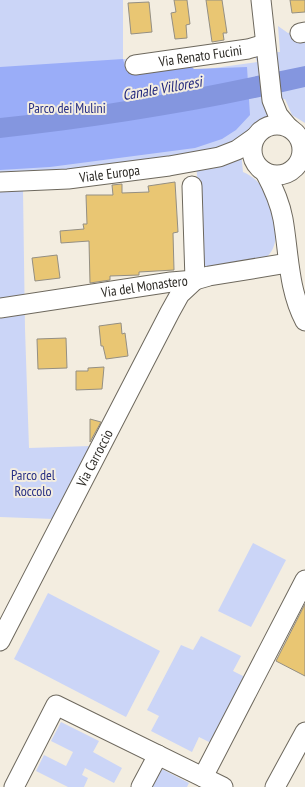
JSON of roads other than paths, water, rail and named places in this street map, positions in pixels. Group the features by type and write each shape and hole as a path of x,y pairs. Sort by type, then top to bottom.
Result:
{"street":[{"path":"260,0 272,100 278,115 296,132 302,151 286,193 283,218"},
{"name":"Via Renato Fucini","path":"135,64 248,49 265,50"},
{"path":"272,100 267,116 257,134 252,153 276,195 283,218 288,263 293,290 305,321"},
{"name":"Viale Europa","path":"0,182 68,179 119,173 219,157 237,150 269,126 279,124 296,132"},
{"name":"Viale Europa","path":"219,157 239,160 275,175 285,174 299,162"},
{"path":"192,186 195,280"},
{"name":"Via del Monastero","path":"0,308 171,282 195,280 209,276 288,263"},
{"name":"Via Carroccio","path":"0,641 170,312 180,294 195,280"},
{"path":"203,777 305,580"},
{"path":"14,787 56,705 222,787"},
{"path":"275,787 305,732"},
{"path":"141,787 158,755"}],"water label":[{"name":"Canale Villoresi","path":"162,88"}],"park label":[{"name":"Parco dei Mulini","path":"67,108"},
{"name":"Parco del Roccolo","path":"33,484"}]}
